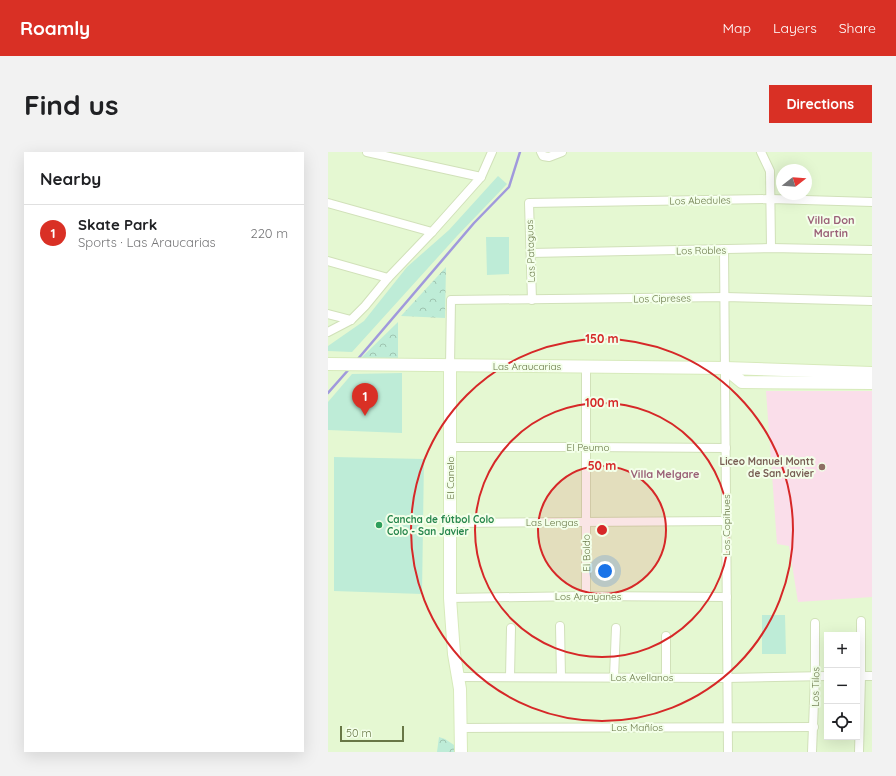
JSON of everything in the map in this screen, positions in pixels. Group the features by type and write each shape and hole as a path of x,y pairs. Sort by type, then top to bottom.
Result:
{"street":[{"path":"367,152 481,177"},
{"path":"328,332 351,320 365,306 388,278 432,232 481,177 492,152"},
{"path":"541,152 543,156 549,157 562,152"},
{"path":"761,152 770,171 771,248"},
{"name":"Los Abedules","path":"528,203 771,199 872,202"},
{"path":"328,203 432,232"},
{"name":"Las Pataguas","path":"528,203 532,300"},
{"name":"Los Robles","path":"531,253 771,248 872,250"},
{"name":"Los Copihues","path":"724,249 728,752"},
{"path":"328,261 388,278"},
{"name":"Los Cipreses","path":"451,300 724,297 872,301"},
{"name":"El Canelo","path":"451,300 450,598 454,654 460,689 461,752"},
{"path":"328,314 351,320"},
{"name":"Las Araucarias","path":"328,364 725,368 872,373"},
{"name":"El Boldo","path":"586,367 586,596"},
{"path":"725,368 742,382 872,382"},
{"name":"El Peumo","path":"450,447 587,446 726,448"},
{"name":"Las Lengas","path":"450,523 726,521"},
{"name":"Los Arrayanes","path":"450,598 586,596 727,597"},
{"path":"859,668 861,621"},
{"name":"Los Tilos","path":"812,752 814,727 815,623"},
{"path":"560,626 561,677"},
{"path":"510,628 510,677"},
{"path":"614,677 616,628"},
{"path":"666,636 666,677"},
{"name":"Los Avellanos","path":"458,677 727,678 824,676"},
{"path":"860,676 872,676"},
{"path":"859,704 859,752"},
{"name":"Los Mañíos","path":"460,728 728,726 814,727"}],"shaded area":[{"path":"328,152 872,152 872,752 328,752"},
{"name":"Liceo Manuel Montt de San Javier","path":"766,391 872,391 872,597 798,602 789,546 777,544"}],"green space":[{"path":"498,176 507,184 457,236 352,352 328,351 328,346 364,321 407,267 449,230"},
{"path":"486,237 509,237 509,274 487,275"},
{"path":"446,267 445,318 401,316"},
{"path":"398,322 398,358 361,358"},
{"path":"402,373 402,433 328,430 328,402 352,374"},
{"name":"Cancha de fútbol Colo Colo - San Javier","path":"334,457 424,459 422,594 334,591"},
{"path":"762,615 785,615 786,654 762,654"},
{"path":"439,737 454,745 455,752 437,752"}],"waterway":[{"path":"357,360 474,223 509,187 520,152"},
{"path":"328,393 350,368"}],"place":[{"name":"Skate Park","path":"365,416"},
{"name":"Liceo Manuel Montt de San Javier","path":"822,467"},
{"name":"Cancha de fútbol Colo Colo - San Javier","path":"379,525"}],"district":[{"name":"Villa Don Martin","path":"831,226"},
{"name":"Villa Melgare","path":"665,474"}]}
